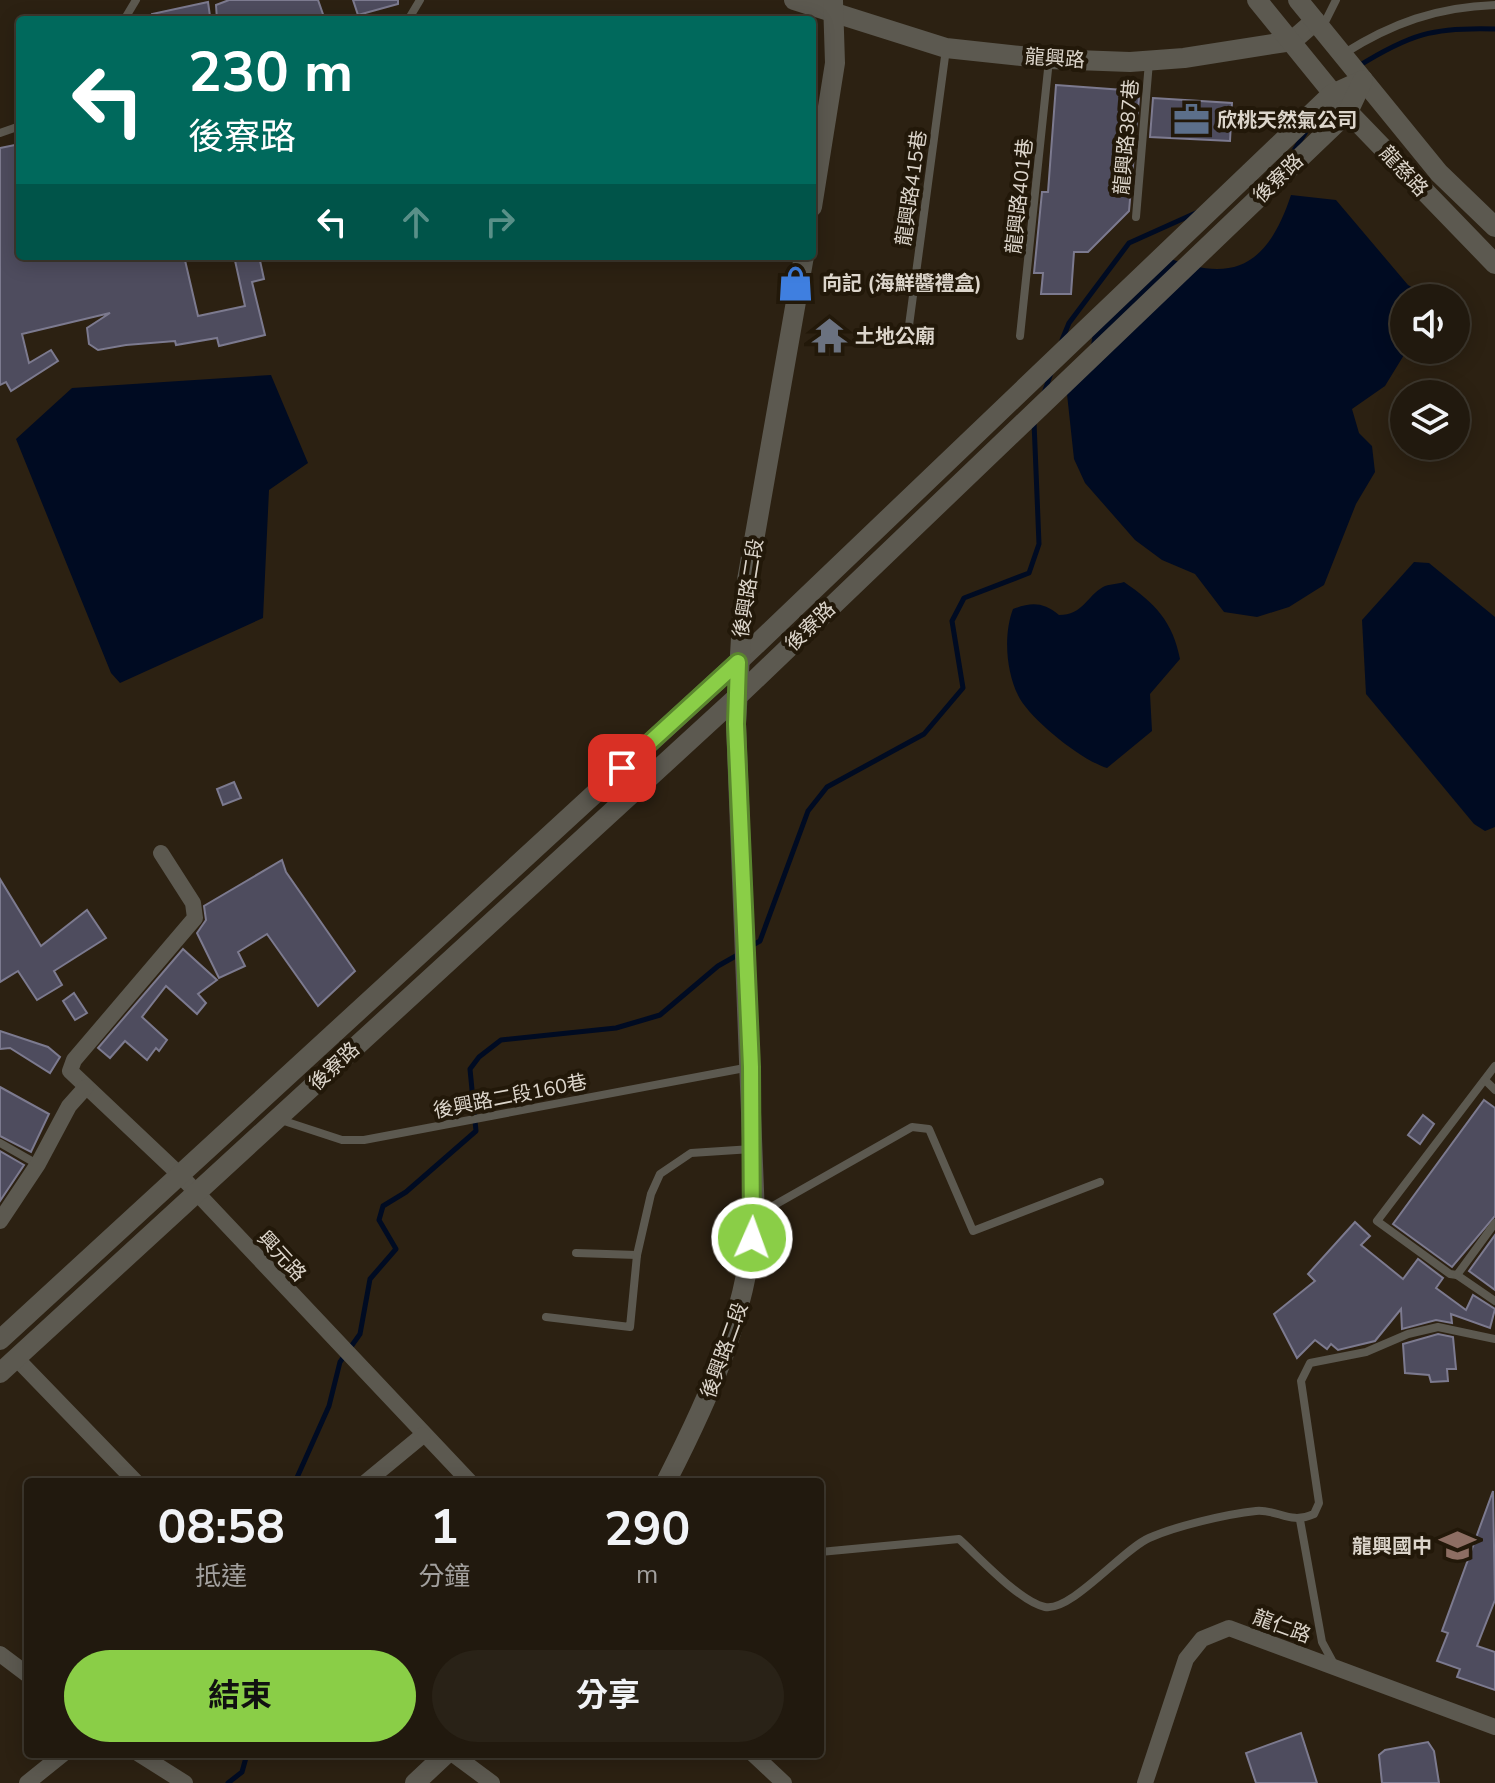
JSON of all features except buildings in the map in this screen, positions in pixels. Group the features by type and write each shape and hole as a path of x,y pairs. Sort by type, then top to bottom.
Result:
{"street":[{"name":"龍興路","path":"794,0 833,6 946,48 1049,59 1149,61 1292,41"},
{"name":"龍慈路","path":"1257,0 1348,112 1495,264"},
{"name":"龍慈路","path":"1298,0 1439,173 1495,227"},
{"path":"816,182 835,63 833,6"},
{"path":"1292,41 1318,26"},
{"name":"後寮路","path":"0,1340 738,662 1332,94 1363,80"},
{"name":"後寮路","path":"0,1373 737,697 1348,112 1363,80"},
{"name":"後興路二段","path":"668,1478 729,1344 743,1301 755,1216 738,662 743,603 803,260"},
{"name":"興元路","path":"161,853 193,903 195,918 74,1060 70,1071 180,1175 466,1478"},
{"path":"0,1221 38,1164 69,1106 86,1087"},
{"path":"16,1358 132,1478"},
{"path":"371,1478 423,1435"},
{"name":"龍仁路","path":"1145,1783 1186,1659 1202,1639 1229,1628 1495,1727"},
{"path":"0,1654 24,1672"},
{"path":"27,1783 58,1758"},
{"path":"145,1758 185,1783"},
{"path":"415,1783 442,1758"},
{"path":"458,1758 492,1783"},
{"path":"757,1758 784,1783"}],"lane":[{"path":"1318,26 1336,0"},
{"path":"1343,54 1377,33 1414,16 1450,7 1495,5"},
{"name":"龍興路415巷","path":"908,333 946,48"},
{"name":"龍興路401巷","path":"1020,336 1049,59"},
{"name":"龍興路387巷","path":"1136,217 1149,61"},
{"path":"1495,1066 1377,1221 1450,1274 1457,1275 1495,1301"},
{"name":"後興路二段160巷","path":"277,1119 342,1140 364,1140 751,1067"},
{"path":"1485,1080 1495,1090"},
{"path":"755,1216 912,1127 929,1129 973,1231 1100,1182"},
{"path":"0,1143 38,1164"},
{"path":"546,1317 630,1327 637,1255 651,1194 660,1174 691,1153 752,1149"},
{"path":"1457,1275 1495,1223"},
{"path":"576,1253 637,1255"},
{"path":"824,1552 959,1539 1031,1602 1048,1608 1067,1603 1133,1546 1158,1534 1258,1511 1300,1520 1314,1514 1319,1503 1301,1381 1310,1363 1366,1352 1408,1334 1438,1327 1495,1339"},
{"path":"1300,1520 1322,1642 1335,1667"}],"water":[{"path":"1291,195 1336,200 1407,284 1390,284 1390,364 1398,364 1385,386 1352,409 1359,433 1372,446 1375,472 1356,504 1324,585 1289,607 1257,617 1224,612 1195,574 1162,560 1135,540 1085,483 1074,459 1067,394 1090,352 1096,313 1166,257 1211,269 1230,268 1246,262 1260,252 1282,219"},
{"path":"271,375 308,463 269,490 263,618 120,683 111,673 16,439 72,388"},
{"path":"1414,562 1429,563 1495,617 1495,827 1485,831 1474,824 1366,694 1362,620"},
{"path":"1124,582 1161,614 1173,634 1180,659 1150,694 1152,731 1107,768 1084,757 1059,739 1020,699 1009,666 1008,631 1013,609 1037,604 1059,615 1067,614 1079,609 1103,587"}],"waterway":[{"path":"1357,67 1392,47 1423,35 1455,29 1495,29"},
{"path":"1293,152 1307,130"},
{"path":"1062,340 1069,323 1129,243 1198,212"},
{"path":"1044,393 1051,373"},
{"path":"749,947 760,941 808,811 827,787 924,734 963,688 952,621 964,598 1029,573 1039,544 1034,422"},
{"path":"297,1478 329,1406 340,1362 360,1334 370,1279 396,1249 379,1220 383,1206 406,1192 476,1131 470,1069 479,1057 501,1040 616,1028 660,1015 718,966 741,953"},
{"path":"228,1783 242,1772 246,1758"}],"place":[{"name":"欣桃天然氣公司","path":"1191,120"},
{"name":"向記 (海鮮醬禮盒)","path":"796,283"},
{"name":"土地公廟","path":"829,336"},
{"name":"龍興國中","path":"1458,1546"}],"route":[{"path":"622,768 738,662 736,724 755,1216 752,1238"}]}
